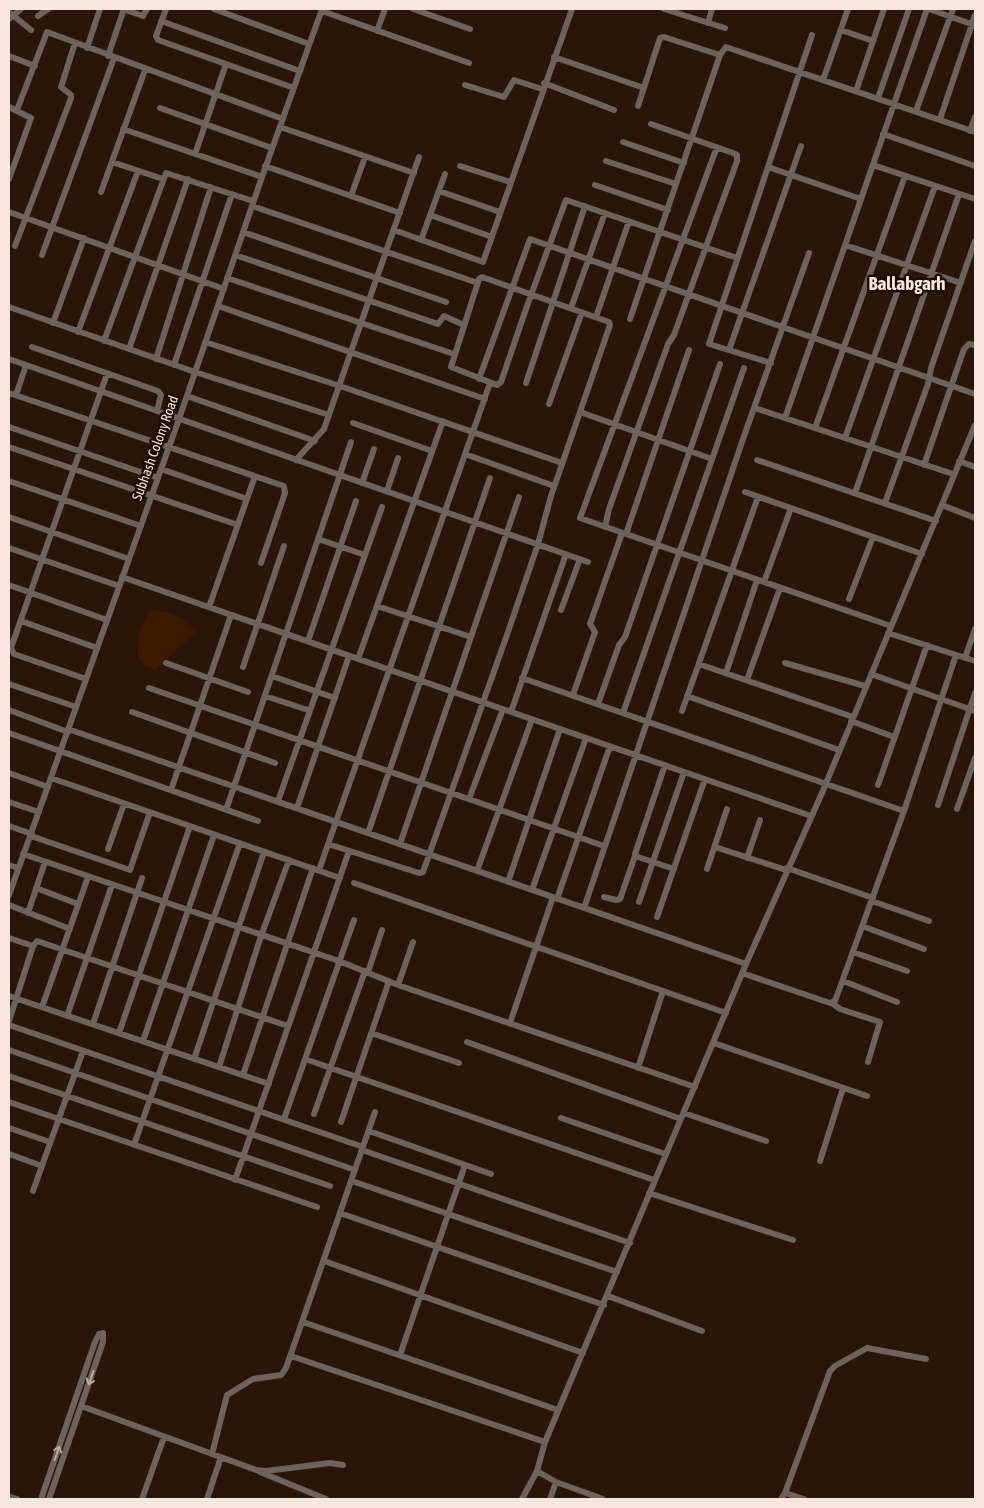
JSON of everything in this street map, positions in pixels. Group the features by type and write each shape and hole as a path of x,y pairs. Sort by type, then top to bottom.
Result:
{"street":[{"path":"21,9 10,15 31,30"},
{"path":"38,16 48,9"},
{"path":"87,48 100,9"},
{"path":"42,256 111,57 124,9 143,16 147,9"},
{"path":"166,9 156,36 158,40 294,88"},
{"path":"214,9 309,44"},
{"path":"377,31 385,9"},
{"path":"414,9 470,29"},
{"path":"394,230 483,262 543,86 572,9"},
{"path":"664,9 725,28"},
{"path":"708,23 712,9"},
{"path":"823,80 848,9"},
{"path":"856,91 884,9"},
{"path":"878,98 909,9"},
{"path":"785,418 928,9 974,25"},
{"path":"916,111 953,9"},
{"path":"322,10 468,63"},
{"name":"Subhash Colony Road","path":"9,895 152,496 265,166 322,10"},
{"path":"940,119 974,25 975,15"},
{"path":"161,21 300,71"},
{"path":"841,30 873,41"},
{"path":"9,179 31,118 11,109 35,66 47,32 144,70 283,119"},
{"path":"771,363 709,344 812,35"},
{"path":"638,106 660,38 664,37 720,55"},
{"path":"15,246 71,98 71,95 62,90 61,87 75,43"},
{"path":"630,319 724,48 728,46 799,73 894,103 973,131 975,117"},
{"path":"9,56 35,66"},
{"path":"554,56 644,88"},
{"path":"195,154 226,64"},
{"path":"101,192 144,70"},
{"path":"465,85 504,97 514,80 543,86 614,110"},
{"path":"160,108 272,148"},
{"path":"605,527 609,508 636,433 737,161 736,154 651,124"},
{"path":"280,127 414,173"},
{"path":"123,129 262,177"},
{"path":"884,134 975,166"},
{"path":"623,142 684,162"},
{"path":"729,350 801,146"},
{"path":"717,147 580,518 780,588 927,645 975,661"},
{"path":"351,196 365,157"},
{"path":"296,460 324,429 419,158"},
{"path":"606,161 676,184"},
{"path":"112,162 163,179"},
{"path":"873,165 975,199"},
{"path":"265,166 400,213"},
{"path":"460,166 510,182"},
{"path":"768,167 861,199"},
{"path":"78,332 138,171"},
{"path":"104,341 163,179 168,173 232,194 478,283"},
{"path":"422,240 445,174"},
{"path":"815,428 904,176"},
{"path":"129,349 188,179"},
{"path":"595,185 668,210"},
{"path":"845,438 935,186"},
{"path":"156,359 212,187"},
{"path":"439,190 500,212"},
{"path":"174,365 232,194"},
{"path":"855,493 897,367 959,194"},
{"path":"328,844 421,874 430,855 452,793 538,544 554,486 610,325 609,322 596,317 553,302 531,294 512,287 482,277 478,283 451,367 490,383 500,384 531,294 548,246 565,201 568,200 737,258"},
{"path":"526,383 585,206"},
{"path":"9,212 224,288"},
{"path":"571,308 605,213"},
{"path":"430,215 492,237"},
{"path":"596,317 629,221"},
{"path":"243,232 446,302"},
{"path":"53,323 84,238"},
{"path":"479,379 528,240 532,239 975,394"},
{"path":"885,503 930,378 975,241"},
{"path":"845,245 961,283"},
{"path":"584,908 702,561 810,253"},
{"path":"235,255 368,302 438,324 444,316 464,325"},
{"path":"227,278 454,354"},
{"path":"218,306 485,399"},
{"path":"9,308 156,359 329,415"},
{"path":"549,404 582,312"},
{"path":"205,342 340,386 562,463"},
{"path":"924,465 964,348 969,344 975,345"},
{"path":"32,347 160,392 157,411"},
{"path":"573,696 595,632 590,624 658,441 689,350"},
{"path":"9,359 588,562"},
{"path":"598,704 619,645 624,637 720,364"},
{"path":"26,365 12,394 169,446 280,485 285,489 261,563"},
{"path":"623,713 744,368"},
{"path":"86,679 12,652 30,592 107,374"},
{"path":"243,1075 287,945 316,869 328,844 358,760 490,383"},
{"path":"187,396 315,441"},
{"path":"755,408 953,474"},
{"path":"580,412 712,459"},
{"path":"358,659 443,421"},
{"path":"353,423 432,451"},
{"path":"522,1499 537,1471 545,1442 608,1296 654,1180 714,1043 786,869 826,783 975,425"},
{"path":"9,426 158,478"},
{"path":"226,810 351,442"},
{"path":"9,446 238,525"},
{"path":"362,483 374,449"},
{"path":"465,454 554,486"},
{"path":"387,491 398,458"},
{"path":"757,460 936,521"},
{"path":"960,461 975,466"},
{"path":"161,470 247,499"},
{"path":"209,607 255,476"},
{"path":"368,833 490,478"},
{"path":"9,481 140,526"},
{"path":"745,492 922,554"},
{"path":"400,844 454,692 519,497"},
{"path":"682,711 758,497"},
{"path":"308,641 356,501"},
{"path":"942,505 975,518"},
{"path":"278,802 308,710 382,507"},
{"path":"726,673 760,581 791,508"},
{"path":"9,517 129,559"},
{"path":"849,599 873,537"},
{"path":"318,539 365,556"},
{"path":"243,667 284,546"},
{"path":"9,548 119,586"},
{"path":"511,712 566,554"},
{"path":"561,610 580,559"},
{"path":"122,577 811,816"},
{"path":"9,585 107,620"},
{"path":"747,680 780,588"},
{"path":"377,606 471,637"},
{"path":"171,790 231,615"},
{"path":"21,621 97,648"},
{"path":"965,658 975,629"},
{"path":"878,785 910,688 927,645"},
{"path":"832,1003 836,1001 844,981 904,811 956,655"},
{"path":"297,808 350,656"},
{"path":"166,663 248,692"},
{"path":"785,663 865,686"},
{"path":"699,664 852,719 894,737"},
{"path":"871,674 972,710"},
{"path":"272,676 335,698"},
{"path":"522,678 904,811"},
{"path":"9,684 76,707"},
{"path":"149,688 604,846"},
{"path":"938,805 972,710 975,693"},
{"path":"265,696 308,710"},
{"path":"687,696 839,750"},
{"path":"470,799 503,709"},
{"path":"9,710 179,767 746,964"},
{"path":"132,712 275,763"},
{"path":"477,871 532,719"},
{"path":"508,882 560,729"},
{"path":"9,733 258,821"},
{"path":"532,890 586,738"},
{"path":"510,1023 610,746"},
{"path":"957,809 975,758"},
{"path":"604,897 620,899 665,765"},
{"path":"639,902 684,772"},
{"path":"9,773 48,787"},
{"path":"51,778 340,878"},
{"path":"657,917 705,779"},
{"path":"9,802 39,812"},
{"path":"108,849 124,804"},
{"path":"707,869 727,809"},
{"path":"9,826 130,870 150,812"},
{"path":"747,858 760,820"},
{"path":"119,1033 190,826"},
{"path":"143,1041 214,835"},
{"path":"134,1145 240,844"},
{"path":"715,847 786,869 929,921"},
{"path":"235,1180 349,850"},
{"path":"194,1059 264,852"},
{"path":"23,854 112,885 138,892 287,945 339,961 398,985 695,1087"},
{"path":"635,856 674,869"},
{"path":"219,1067 261,936 289,860"},
{"path":"28,913 45,862"},
{"path":"9,865 18,868"},
{"path":"42,1007 88,877"},
{"path":"93,1024 142,878"},
{"path":"354,883 726,1013"},
{"path":"67,1016 112,885"},
{"path":"36,888 78,904"},
{"path":"9,905 70,928"},
{"path":"284,1119 354,920"},
{"path":"862,926 924,949"},
{"path":"314,1114 382,930"},
{"path":"9,938 33,946"},
{"path":"9,1021 33,946 37,941 288,1026"},
{"path":"398,985 413,942"},
{"path":"853,952 907,971"},
{"path":"742,973 832,1003 840,1009 880,1022 868,1062"},
{"path":"341,1122 389,981"},
{"path":"844,981 898,1002"},
{"path":"638,1068 663,991"},
{"path":"9,996 269,1084"},
{"path":"9,1025 260,1110 630,1243"},
{"path":"371,1033 459,1063"},
{"path":"467,1042 682,1116 766,1141"},
{"path":"714,1043 867,1096"},
{"path":"9,1050 355,1170"},
{"path":"33,1191 83,1051"},
{"path":"305,1060 654,1180"},
{"path":"9,1076 330,1186"},
{"path":"820,1160 843,1088"},
{"path":"9,1102 317,1207"},
{"path":"212,1454 227,1395 253,1379 281,1375 291,1356 375,1112"},
{"path":"561,1118 666,1154"},
{"path":"9,1128 50,1142"},
{"path":"369,1131 491,1174"},
{"path":"9,1154 42,1166"},
{"path":"400,1355 465,1165"},
{"path":"352,1181 617,1272"},
{"path":"649,1193 792,1240"},
{"path":"340,1213 604,1305"},
{"path":"324,1261 584,1353"},
{"path":"608,1296 702,1331"},
{"path":"303,1322 558,1410"},
{"path":"41,1499 95,1342 99,1334 103,1333 103,1342 49,1499"},
{"path":"804,1499 783,1496 832,1368 867,1348 926,1359"},
{"path":"291,1356 545,1442"},
{"path":"81,1406 256,1470 326,1499"},
{"path":"142,1499 164,1437"},
{"path":"207,1499 221,1457"},
{"path":"256,1470 266,1471 330,1463 343,1465"},
{"path":"537,1471 556,1482 604,1499"},
{"path":"550,1499 556,1482"},
{"path":"9,1496 17,1499"}],"shaded area":[{"path":"149,611 164,611 175,615 197,631 156,669 146,667 137,655 140,630"}],"district":[{"name":"Ballabgarh","path":"907,283"}]}
